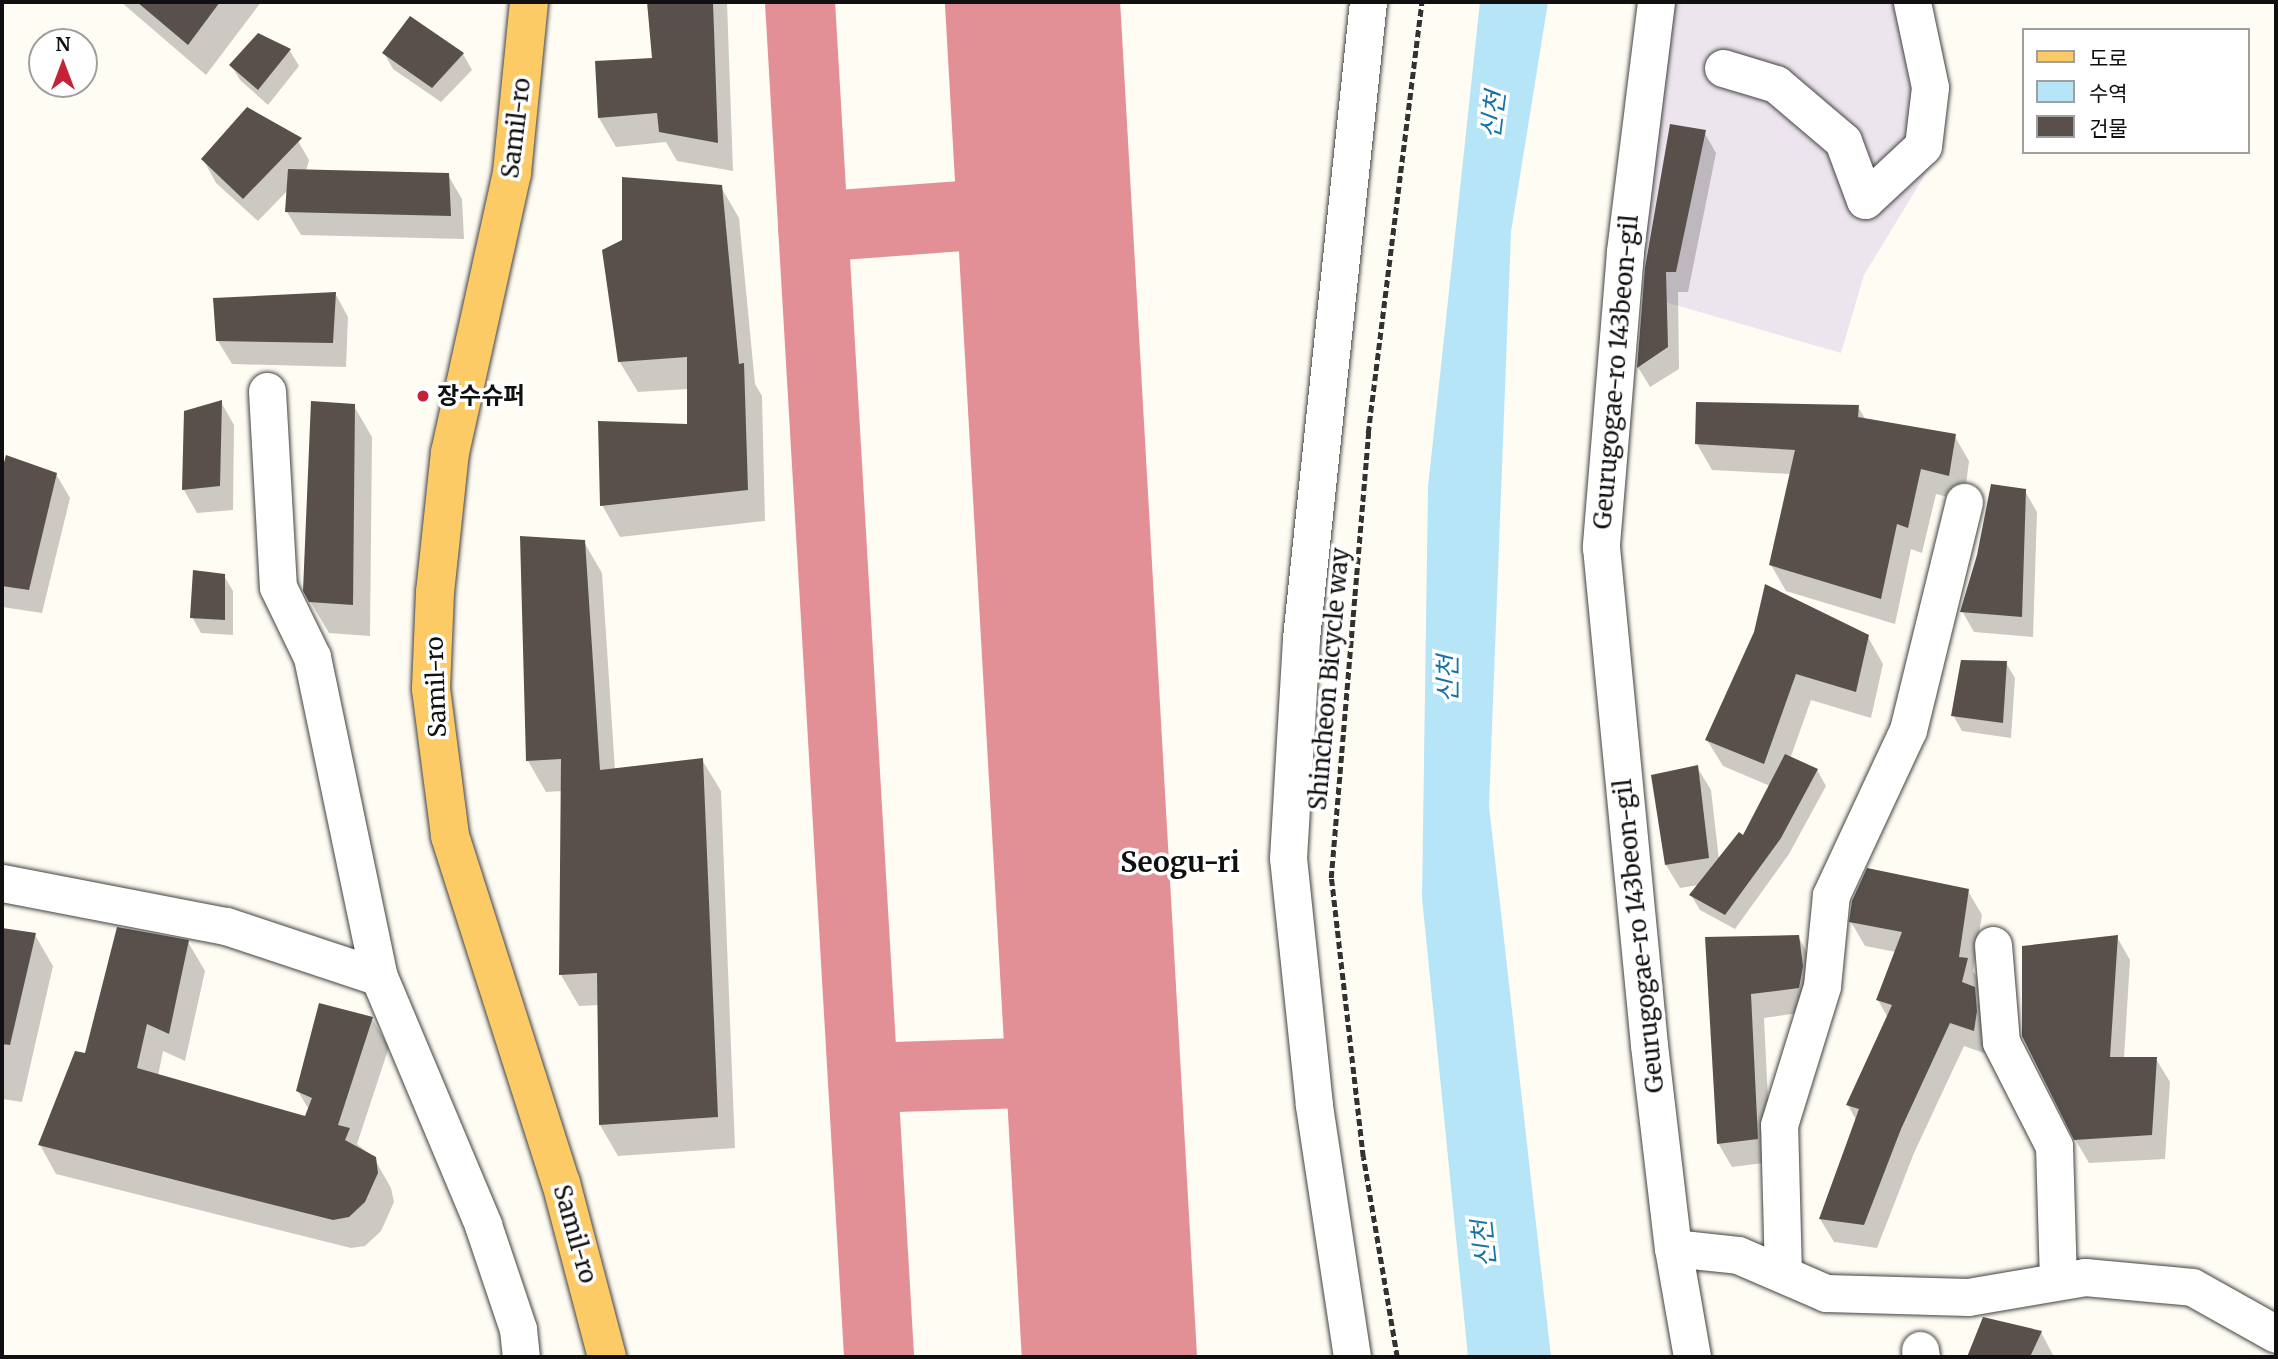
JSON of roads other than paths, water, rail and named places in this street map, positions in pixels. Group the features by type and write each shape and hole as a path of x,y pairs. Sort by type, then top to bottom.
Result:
{"main road":[{"name":"Samil-ro","path":"529,2 512,173 450,452 435,592 431,689 450,836 561,1182 607,1357"}],"street":[{"path":"1352,1357 1314,1105 1288,858 1301,638 1368,2"},
{"name":"Geurugogae-ro 143beon-gil","path":"1656,2 1625,252 1601,547 1673,1248 1692,1357"},
{"path":"1723,68 1776,84 1843,141 1866,200 1923,146 1930,87 1912,2"},
{"path":"267,391 278,587 312,657 379,977 483,1225 519,1329 521,1357"},
{"path":"1783,1274 1779,1125 1822,986 1830,895 1908,730 1965,502"},
{"path":"2,883 226,926 379,977"},
{"path":"1993,945 2001,1042 2054,1146 2058,1281"},
{"path":"1673,1248 1738,1255 1826,1293 1968,1297 2085,1277 2192,1287 2276,1334"}],"water":[{"name":"신천","path":"1480,2 1548,2 1511,232 1489,806 1551,1357 1468,1357 1422,898 1428,487"}],"place":[{"name":"장수슈퍼","path":"423,396"}],"district":[{"name":"Seogu-ri","path":"1180,862"}]}
